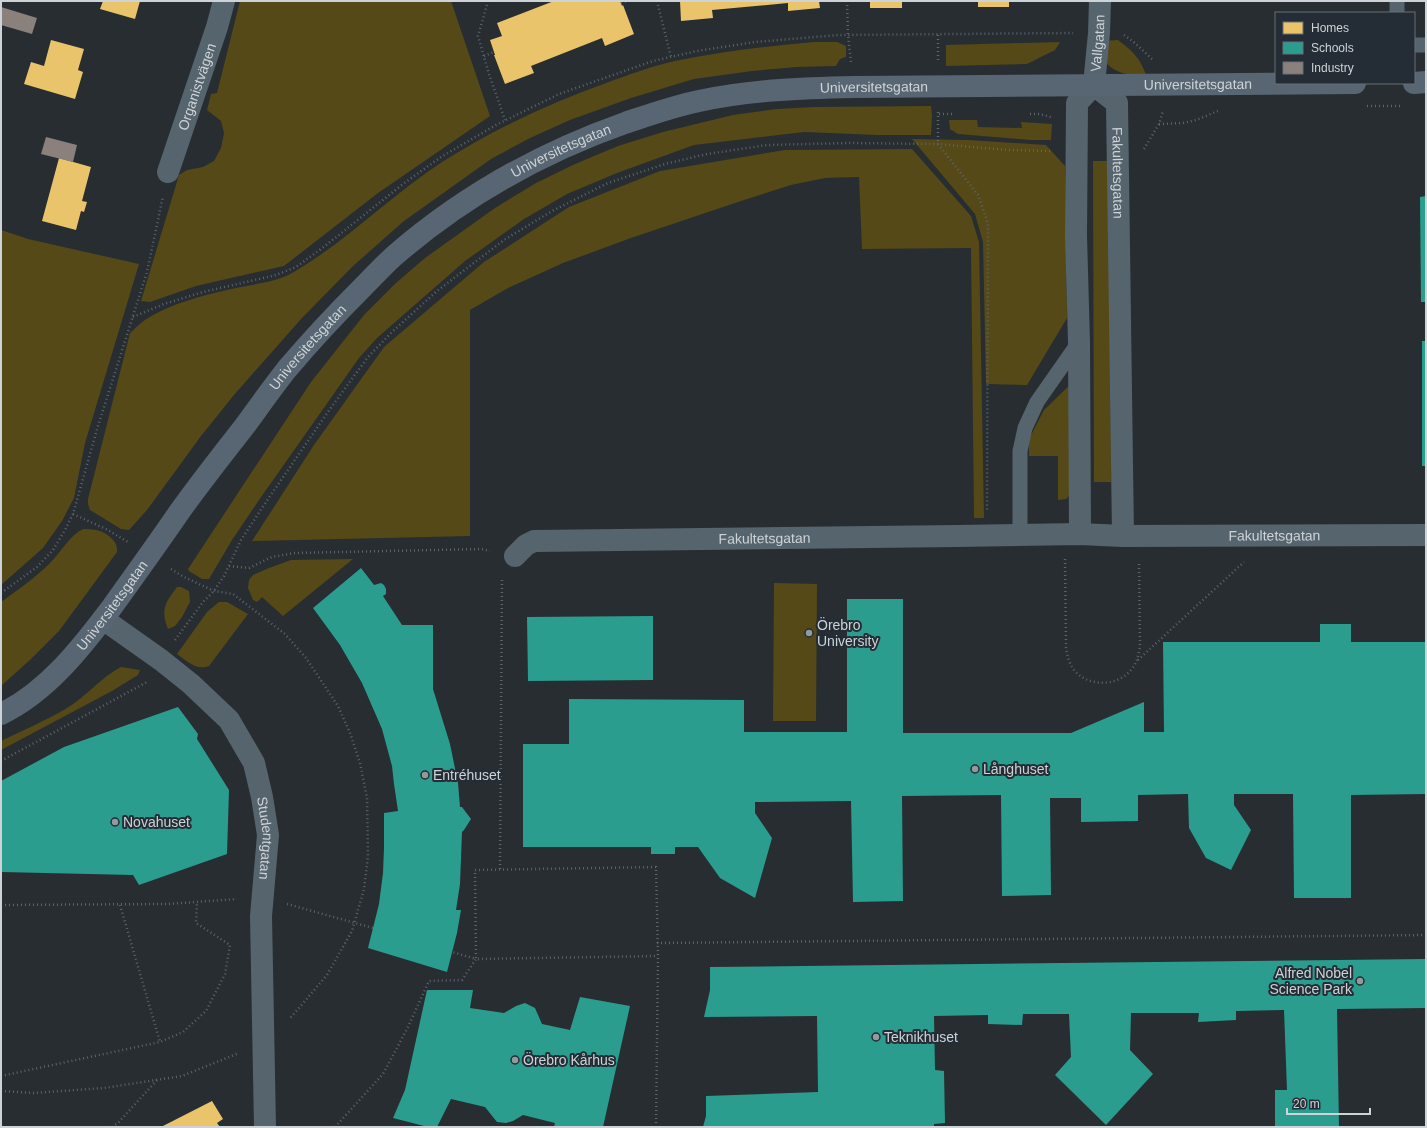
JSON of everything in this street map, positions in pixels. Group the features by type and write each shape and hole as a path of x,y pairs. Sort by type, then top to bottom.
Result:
{"street":[{"name":"Organistvägen","path":"168,172 224,1"},
{"name":"Vallgatan","path":"1094,85 1099,33 1100,1"},
{"path":"1415,82 1426,82"},
{"name":"Universitetsgatan","path":"1,714 8,711 55,675 74,654 103,619 186,503 287,370 340,309 392,257 425,230 507,175 550,153 597,133 652,113 698,101 757,92 846,87 1275,84"},
{"path":"1072,534 1078,495 1079,342 1076,236 1077,103 1094,85"},
{"name":"Fakultetsgatan","path":"1094,85 1117,103 1131,536"},
{"name":"Fakultetsgatan","path":"508,554 534,541 1020,536 1072,534 1131,536 1426,535"},
{"name":"Studentgatan","path":"103,619 161,660 191,684 229,720 254,763 262,797 268,835 262,896 265,1127"}],"lane":[{"path":"1397,1 1398,12"},
{"path":"1415,45 1426,45"},
{"path":"1020,536 1020,451 1024,428 1037,402 1079,342"}],"path":[{"path":"488,1 478,36 505,120"},
{"path":"621,3 628,1"},
{"path":"657,1 671,57"},
{"path":"846,1 851,63"},
{"path":"484,56 494,52"},
{"path":"1143,150 1159,124 1164,107"},
{"path":"938,114 953,114"},
{"path":"1,761 147,682 203,602 214,591 224,576 241,540 266,502 368,357 392,332 437,291 504,240 552,211 608,183 665,164 707,154 767,145 849,143 938,144 1008,150 1052,151"},
{"path":"938,144 978,195 988,223 986,536"},
{"path":"1,593 31,572 53,550 73,514 98,426 147,272 168,172"},
{"path":"1072,534 1066,647 1068,659 1074,670 1084,678 1096,683 1109,683 1121,679 1131,671 1138,660 1244,562"},
{"path":"1131,536 1140,648 1138,660"},
{"path":"229,566 249,568 272,557 294,553 482,550 508,554 500,869"},
{"path":"335,1127 383,1074 407,1029 429,981 462,980 476,959 475,870 656,867 658,956 656,1127"},
{"path":"1,905 168,904 262,896 373,928"},
{"path":"1,1076 160,1042 183,1032 206,1011 225,974 230,945 196,923 197,902"},
{"path":"120,904 160,1042"},
{"path":"657,943 1426,936"},
{"path":"452,952 476,959 658,956"},
{"path":"112,1127 118,1123 158,1079"}],"shaded area":[{"path":"240,1 451,1 490,116 378,193 284,266 196,286 150,302 141,301 179,175 187,170 203,167 214,161 221,148 224,133 221,121 207,110 211,94 217,93"},
{"path":"1118,40 1136,56 1147,77 1122,73 1106,63 1102,54 1102,41"},
{"path":"837,42 846,46 846,57 840,59 836,66 796,67 752,71 694,79 631,98 570,120 530,138 491,159 404,221 353,266 302,318 234,395 201,436 147,510 129,530 121,529 90,510 88,499 130,333 151,316 175,305 216,292 287,276 312,261 404,189 442,162 501,128 584,91 658,65 675,61 779,45"},
{"path":"1060,42 1055,50 1027,64 946,66 946,45"},
{"path":"931,106 931,135 878,135 804,132 694,145 617,173 567,194 524,219 465,261 377,338 359,358 259,500 232,540 209,579 202,579 189,571 188,569 311,382 364,315 396,283 425,258 495,208 536,183 575,164 618,146 663,132 733,115 777,109 815,107"},
{"path":"949,120 977,120 978,127 1022,128 1021,122 1052,124 1051,140 1031,140 958,134 950,129"},
{"path":"912,139 969,140 1046,145 1065,166 1067,318 1027,385 986,384 983,242 975,214"},
{"path":"912,149 971,216 979,242 984,518 974,518 971,248 862,249 859,177 825,178 791,185 741,201 631,238 563,263 508,288 470,310 470,536 252,541 314,445 384,347 484,262 569,207 660,171 785,150"},
{"path":"1093,161 1110,161 1111,482 1094,482"},
{"path":"1,230 28,239 139,264 85,443 74,498 62,521 43,548 1,585"},
{"path":"1074,381 1074,491 1066,499 1058,500 1058,456 1029,456 1029,439 1044,410"},
{"path":"83,529 96,530 108,535 116,544 117,552 59,631 1,686 1,602 27,583 44,568 54,559 74,535"},
{"path":"353,559 283,616 262,597 257,602 253,600 248,588 249,580 253,575 291,560"},
{"path":"774,583 817,584 816,721 773,721"},
{"path":"177,587 181,587 189,591 190,602 175,626 168,629 164,616 165,606"},
{"path":"219,602 227,602 248,614 209,666 196,666 177,654 207,612"},
{"path":"121,667 140,670 138,675 112,691 1,750 1,741 67,708 107,676"}],"building: Homes":[{"path":"103,1 140,1 135,19 100,9"},
{"path":"554,1 620,1 634,34 605,46 602,38 531,66 534,73 505,84 490,40 502,36 497,23"},
{"path":"680,1 819,1 820,8 788,11 788,3 712,10 713,18 681,21"},
{"path":"870,1 902,1 902,8 870,8"},
{"path":"978,1 1009,1 1009,7 978,7"},
{"path":"51,40 84,49 78,70 83,72 75,99 24,84 31,62 44,66"},
{"path":"59,158 91,167 82,201 87,202 84,212 81,211 76,230 42,221"},
{"path":"212,1101 223,1119 217,1123 220,1127 161,1127"}],"building: Schools":[{"path":"1426,196 1426,302 1421,302 1420,197"},
{"path":"1422,341 1426,341 1426,466 1422,466"},
{"name":"Entréhuset","path":"361,568 374,585 381,583 384,585 386,594 383,596 402,625 433,625 433,689 450,744 458,783 460,807 462,807 471,819 462,832 460,884 456,910 461,910 447,972 368,948 379,904 383,873 384,813 398,811 392,766 382,729 362,683 340,645 313,608"},
{"name":"Långhuset","path":"847,599 903,599 903,733 1071,733 1144,702 1144,732 1164,732 1163,642 1320,642 1320,624 1351,624 1351,642 1426,642 1426,794 1351,795 1351,898 1294,898 1293,794 1234,794 1234,805 1251,830 1231,870 1206,858 1189,828 1188,794 1138,795 1138,821 1081,822 1081,798 1050,798 1051,895 1002,896 1001,795 902,796 903,901 853,902 851,801 755,802 755,813 772,838 755,898 720,878 698,847 675,847 675,854 651,854 651,847 523,847 523,744 569,744 569,699 744,700 744,732 847,732"},
{"path":"653,616 653,680 528,681 527,617"},
{"name":"Novahuset","path":"178,707 198,734 197,739 229,790 227,854 139,885 133,875 1,872 1,781 64,747"},
{"name":"Teknikhuset","path":"1426,959 1426,1008 1337,1009 1339,1127 1275,1127 1275,1090 1287,1090 1284,1010 1236,1011 1236,1020 1198,1022 1199,1013 1131,1013 1130,1050 1153,1074 1106,1125 1055,1075 1071,1057 1069,1014 1023,1014 1022,1025 988,1024 988,1015 934,1016 935,1070 944,1071 945,1123 934,1124 934,1127 703,1127 706,1116 706,1096 818,1092 817,1016 704,1017 710,990 710,967"},
{"name":"Örebro Kårhus","path":"427,990 473,990 470,1008 504,1013 525,1003 535,1008 542,1024 570,1030 580,997 630,1006 603,1127 554,1127 555,1123 523,1115 506,1123 497,1122 485,1107 451,1099 437,1127 428,1127 393,1118 405,1090"}],"building: Industry":[{"path":"1,7 37,18 32,34 1,25"},
{"path":"46,137 77,145 73,162 41,154"}],"place":[{"name":"Örebro University","path":"809,633"},
{"name":"Långhuset","path":"975,769"},
{"name":"Entréhuset","path":"425,775"},
{"name":"Novahuset","path":"115,822"},
{"name":"Alfred Nobel Science Park","path":"1360,981"},
{"name":"Teknikhuset","path":"876,1037"},
{"name":"Örebro Kårhus","path":"515,1060"}]}
